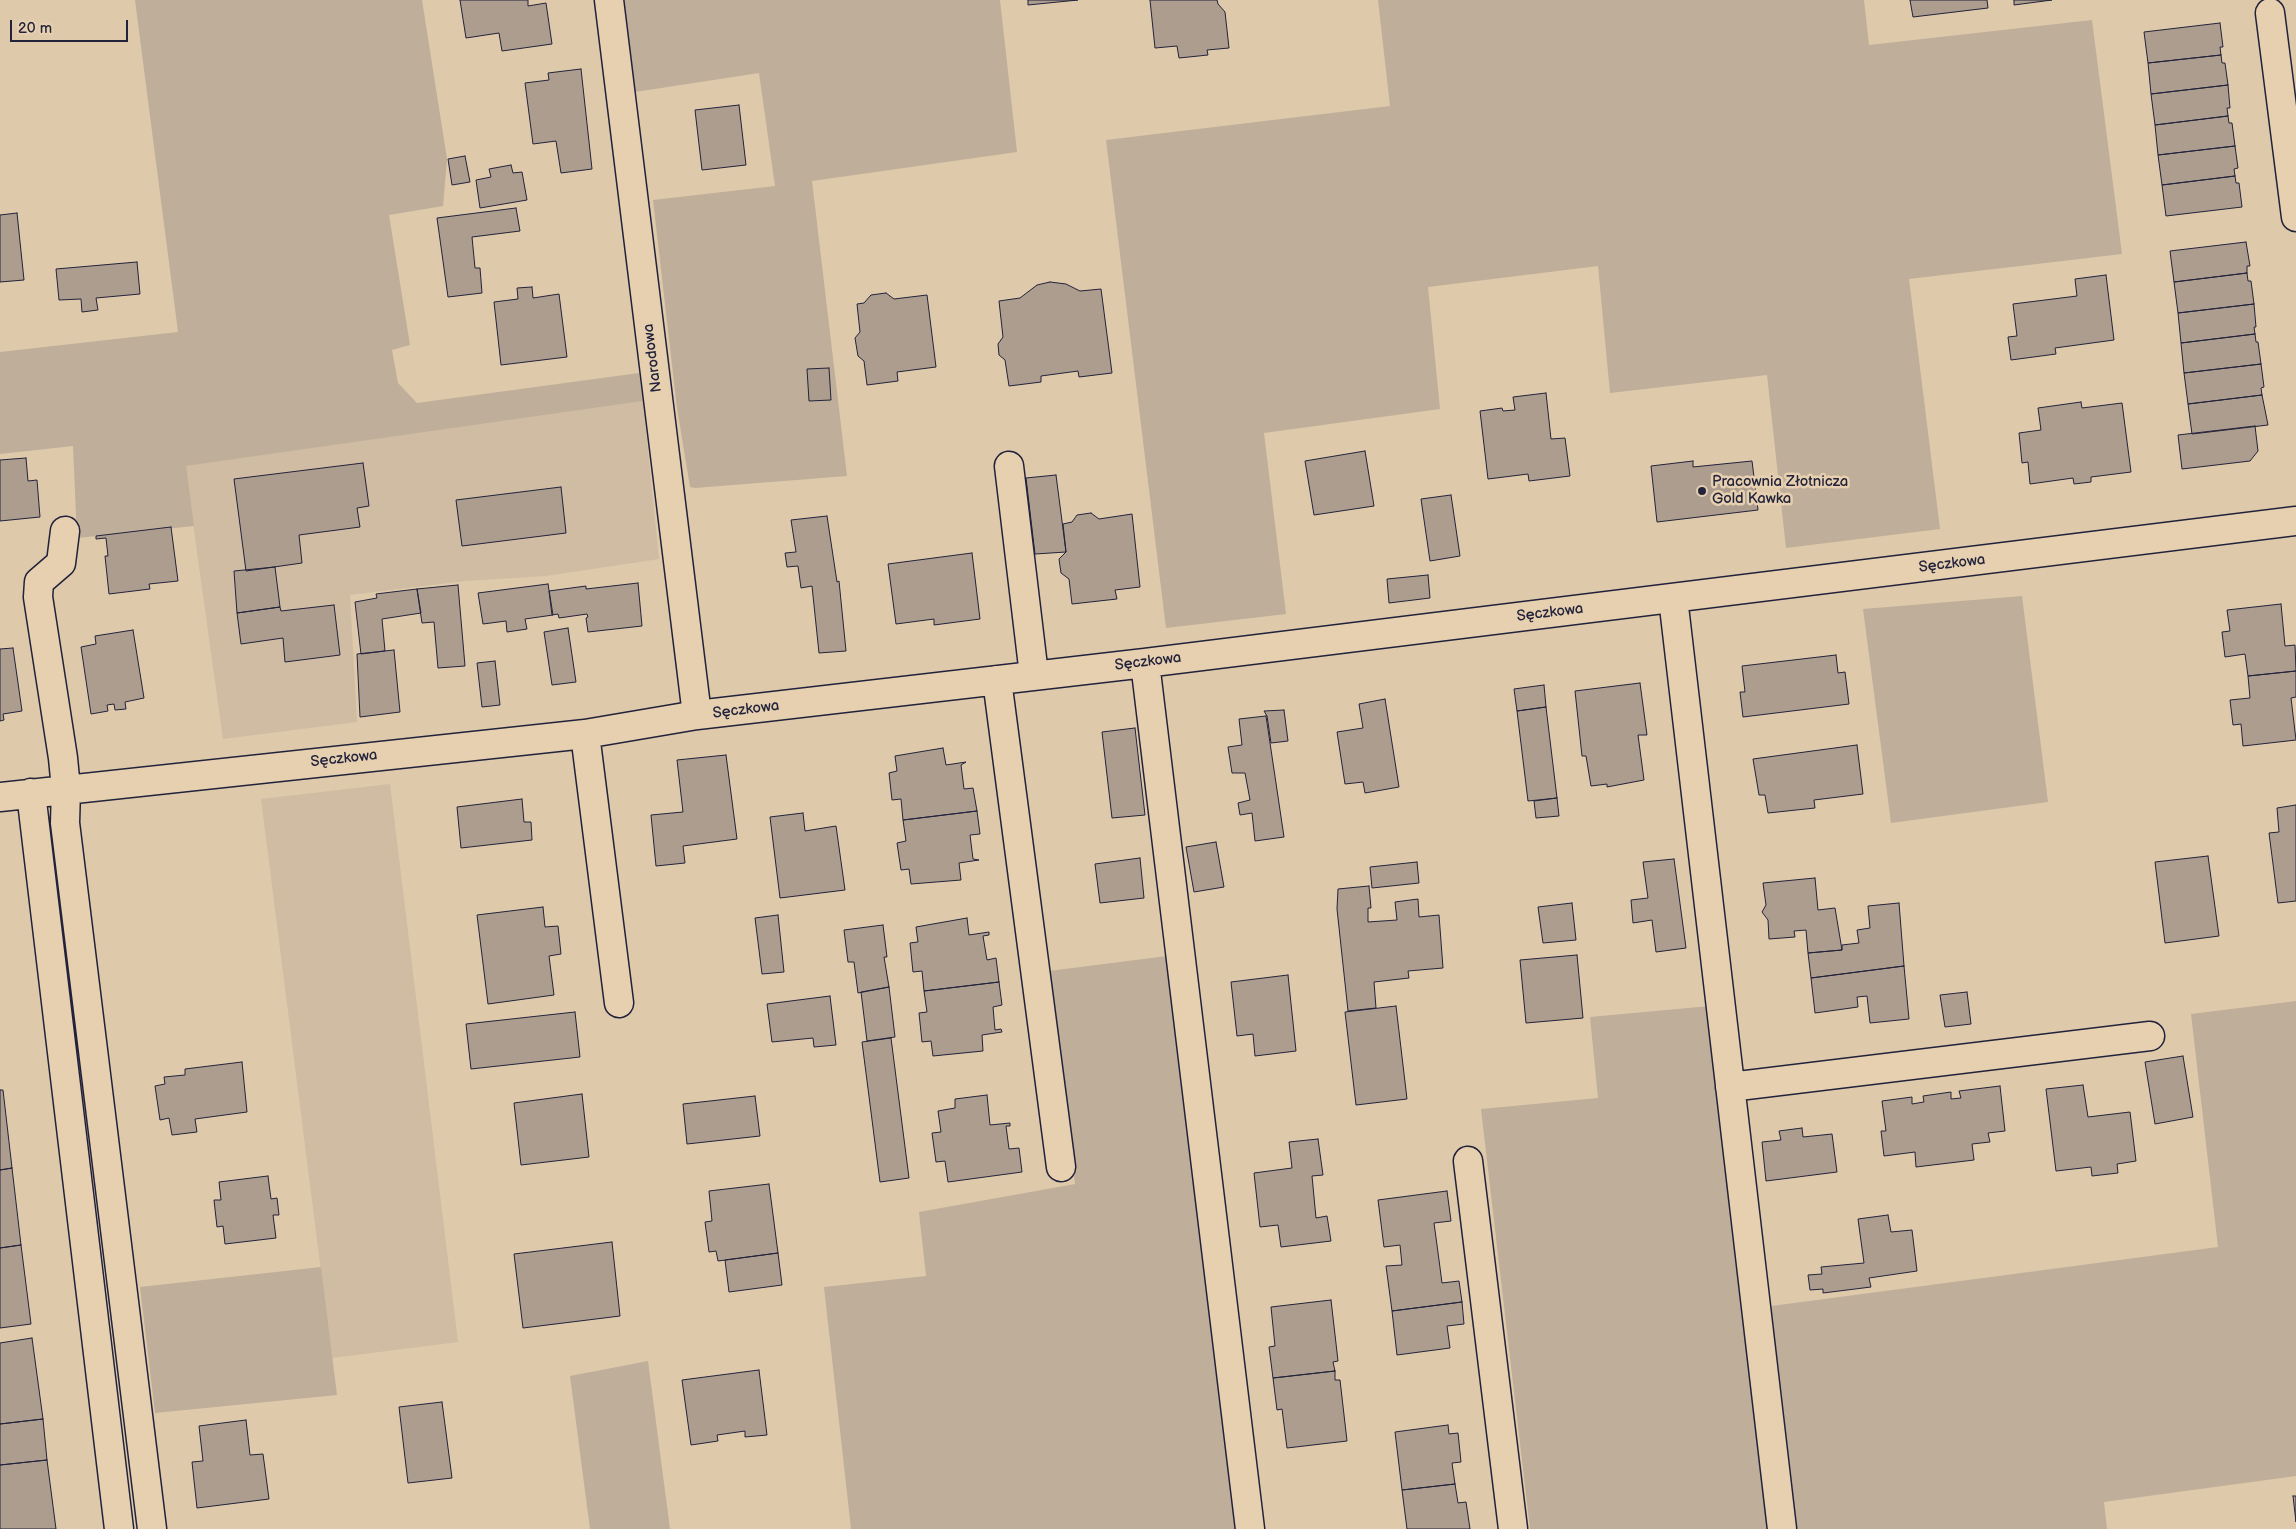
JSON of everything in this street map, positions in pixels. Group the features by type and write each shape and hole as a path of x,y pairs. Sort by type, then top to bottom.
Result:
{"street":[{"name":"Narodowa","path":"609,0 697,715"},
{"path":"2270,12 2296,217"},
{"path":"1008,466 1034,675"},
{"name":"Sęczkowa","path":"0,797 66,788 585,734 697,715 1146,663 2296,521"},
{"path":"65,531 61,563 39,582 37,588 66,788 65,823 140,1413 152,1529"},
{"path":"1674,598 1782,1529"},
{"path":"1146,663 1250,1529"},
{"path":"997,680 1061,1167"},
{"path":"585,734 619,1003"},
{"path":"31,793 119,1529"},
{"path":"1730,1087 2150,1036"},
{"path":"1468,1161 1513,1529"}],"shaded area":[{"path":"135,0 422,0 447,159 443,206 389,215 410,345 392,350 398,383 417,403 639,373 643,401 186,466 194,526 77,538 73,446 0,454 0,352 178,332"},
{"path":"624,0 1000,0 1017,152 812,181 847,476 690,487 677,408 653,200 775,186 759,73 635,92"},
{"path":"1378,0 1864,0 1869,45 2092,20 2122,254 1909,279 1940,529 1786,548 1767,375 1610,393 1598,266 1428,287 1440,409 1264,433 1286,614 1166,628 1106,140 1390,106"},
{"path":"643,401 659,559 546,576 465,581 350,595 357,722 223,739 185,466"},
{"path":"2022,596 2048,802 1891,823 1863,609"},
{"path":"390,784 458,1342 332,1358 261,799"},
{"path":"1167,956 1235,1529 851,1529 824,1287 926,1276 919,1212 1075,1184 1049,971"},
{"path":"2296,1001 2296,1476 2104,1502 2107,1529 1789,1529 1764,1307 2218,1247 2191,1014"},
{"path":"1710,1006 1774,1529 1530,1529 1481,1109 1598,1098 1590,1017"},
{"path":"321,1267 337,1395 155,1413 140,1287"},
{"path":"648,1361 670,1529 590,1529 570,1376"}],"building":[{"path":"460,0 528,0 528,6 546,3 552,44 502,51 499,33 466,38"},
{"path":"1028,0 1078,0 1028,5"},
{"path":"1150,0 1217,0 1225,12 1229,48 1207,50 1208,55 1179,58 1177,46 1155,48"},
{"path":"1910,0 1987,0 1988,8 1913,17"},
{"path":"2014,0 2052,0 2014,5"},
{"path":"2220,23 2223,47 2220,47 2221,55 2148,63 2144,32"},
{"path":"2221,55 2222,63 2225,63 2228,85 2151,94 2148,63"},
{"path":"581,69 592,169 561,173 556,141 533,144 525,83 549,80 548,73"},
{"path":"2228,85 2230,108 2227,108 2228,116 2155,125 2151,94"},
{"path":"739,105 746,165 702,170 695,110"},
{"path":"2228,116 2229,123 2232,123 2235,146 2158,155 2155,125"},
{"path":"2235,146 2238,168 2234,169 2235,176 2162,185 2158,155"},
{"path":"465,156 470,182 452,185 448,159"},
{"path":"511,165 513,173 522,172 527,200 480,208 476,180 491,177 489,169"},
{"path":"2235,176 2236,183 2239,183 2242,207 2166,216 2162,185"},
{"path":"516,208 520,231 472,237 475,268 480,268 482,293 448,297 437,218"},
{"path":"17,213 24,280 0,282 0,215"},
{"path":"2246,242 2250,266 2247,266 2247,273 2174,282 2170,251"},
{"path":"137,262 140,294 96,298 98,310 82,312 81,299 59,300 56,269"},
{"path":"2247,273 2248,281 2251,281 2254,304 2178,313 2174,282"},
{"path":"2106,275 2114,340 2055,348 2056,354 2011,360 2008,337 2017,336 2013,304 2077,296 2075,279"},
{"path":"1050,282 1066,284 1080,291 1101,289 1112,373 1079,377 1078,371 1041,376 1041,382 1009,386 1005,360 999,355 998,344 1003,337 999,301 1020,298 1037,285"},
{"path":"532,287 533,298 559,294 567,357 501,365 494,302 518,299 517,288"},
{"path":"886,293 894,299 927,295 936,367 897,372 898,381 867,385 864,361 858,356 855,338 860,332 857,304 864,303 871,295"},
{"path":"2254,304 2255,334 2181,343 2178,313"},
{"path":"2255,334 2261,364 2184,373 2181,343"},
{"path":"2261,364 2264,387 2261,388 2262,395 2188,404 2184,373"},
{"path":"829,368 831,400 809,401 807,369"},
{"path":"1546,393 1551,439 1565,438 1570,476 1529,481 1528,474 1488,479 1480,411 1502,408 1503,411 1515,410 1513,397"},
{"path":"2262,395 2268,425 2192,434 2188,404"},
{"path":"2081,402 2082,408 2122,403 2131,472 2091,477 2091,482 2074,484 2073,478 2030,484 2028,462 2022,463 2019,433 2041,430 2038,408"},
{"path":"2255,426 2258,451 2250,461 2182,469 2178,435"},
{"path":"1365,451 1374,506 1314,515 1305,461"},
{"path":"26,458 28,481 37,480 40,517 0,521 0,460"},
{"path":"1693,461 1693,467 1752,461 1758,510 1657,522 1651,466"},
{"path":"363,463 369,506 357,508 360,527 299,535 302,563 246,571 234,479"},
{"path":"1056,475 1066,552 1035,554 1026,478"},
{"path":"561,487 566,533 462,546 456,500"},
{"path":"1451,495 1460,556 1430,561 1421,499"},
{"path":"1091,513 1099,519 1132,514 1140,587 1115,590 1117,599 1072,604 1069,579 1061,573 1059,559 1066,552 1063,524 1072,522 1077,515"},
{"path":"827,516 837,582 839,581 846,651 819,653 812,586 801,588 798,566 787,567 785,553 796,552 791,520"},
{"path":"171,527 178,581 149,584 150,589 109,594 105,556 108,556 106,538 96,539 96,536"},
{"path":"972,553 980,619 934,625 934,619 896,624 888,564"},
{"path":"275,567 280,607 237,613 234,571"},
{"path":"1428,575 1430,598 1389,603 1387,579"},
{"path":"638,583 642,626 588,632 587,614 559,618 558,614 552,615 549,591 586,586 586,589"},
{"path":"548,584 553,615 525,619 527,629 507,632 506,621 483,624 478,593"},
{"path":"458,585 465,666 438,668 434,622 422,623 417,589"},
{"path":"417,589 421,613 382,619 385,651 361,654 355,602 377,598 376,594"},
{"path":"2281,604 2285,646 2295,645 2296,671 2248,676 2245,654 2225,657 2222,632 2230,631 2227,610"},
{"path":"334,605 340,655 285,662 283,638 241,644 237,613 280,607 281,611"},
{"path":"568,628 576,682 552,685 544,632"},
{"path":"133,630 144,698 125,702 126,709 115,710 114,704 107,705 108,711 91,714 81,647 96,644 95,636"},
{"path":"13,648 22,711 3,714 4,720 0,721 0,649"},
{"path":"394,650 400,712 360,717 357,654"},
{"path":"1836,655 1838,673 1845,672 1849,704 1743,717 1740,692 1745,692 1742,666"},
{"path":"495,661 500,705 482,707 477,663"},
{"path":"2296,671 2296,697 2291,698 2296,740 2243,746 2241,724 2233,725 2230,700 2250,698 2248,676"},
{"path":"1640,683 1647,735 1638,735 1644,780 1607,787 1607,784 1591,786 1586,756 1582,756 1575,691"},
{"path":"1544,685 1546,707 1517,711 1514,689"},
{"path":"1385,699 1399,787 1365,793 1363,782 1345,784 1337,732 1363,728 1359,704"},
{"path":"1546,707 1557,798 1528,801 1517,711"},
{"path":"1284,710 1288,741 1271,743 1267,716 1264,711"},
{"path":"1266,716 1284,837 1255,841 1252,813 1240,815 1238,803 1250,800 1245,773 1232,773 1228,747 1242,745 1239,719"},
{"path":"1135,728 1145,815 1112,818 1102,732"},
{"path":"1857,745 1863,794 1814,800 1815,808 1768,813 1765,795 1759,795 1753,759"},
{"path":"943,748 946,765 966,762 961,765 964,789 973,788 977,811 903,820 901,799 892,800 889,773 897,771 895,756"},
{"path":"726,755 737,839 683,846 685,863 656,866 651,815 683,812 677,760"},
{"path":"1557,798 1559,816 1536,818 1534,801"},
{"path":"522,799 524,822 531,822 532,840 461,848 457,807"},
{"path":"2296,805 2296,901 2278,903 2269,833 2279,832 2277,808"},
{"path":"977,811 980,834 970,835 973,859 979,860 959,863 961,880 911,884 909,869 901,870 897,843 906,841 903,820"},
{"path":"803,813 805,831 836,826 845,890 780,898 770,817"},
{"path":"1216,842 1224,887 1194,892 1186,847"},
{"path":"2208,856 2219,936 2165,943 2155,862"},
{"path":"1140,858 1144,898 1100,903 1095,864"},
{"path":"1674,859 1686,948 1656,952 1652,920 1633,923 1631,900 1648,898 1643,862"},
{"path":"1417,862 1419,883 1372,888 1370,867"},
{"path":"1815,878 1818,910 1835,908 1842,950 1808,953 1806,930 1794,931 1795,937 1769,939 1768,920 1762,912 1766,905 1763,883"},
{"path":"1369,886 1371,908 1368,908 1368,922 1397,920 1395,902 1418,899 1419,917 1439,915 1443,968 1408,971 1409,978 1374,982 1376,1008 1348,1011 1337,909 1338,889"},
{"path":"1572,903 1576,940 1543,943 1538,907"},
{"path":"1899,903 1904,966 1811,978 1808,953 1842,950 1842,945 1859,943 1857,930 1870,928 1868,906"},
{"path":"543,907 545,927 558,926 561,954 549,956 554,995 488,1004 477,915"},
{"path":"778,915 784,972 762,974 755,918"},
{"path":"967,918 969,935 989,932 989,935 983,936 987,960 996,958 999,982 924,991 922,971 913,972 910,943 918,942 916,927"},
{"path":"883,925 887,957 884,957 889,987 858,993 854,962 848,962 844,930"},
{"path":"1577,955 1583,1018 1526,1023 1520,960"},
{"path":"1904,966 1909,1019 1870,1023 1867,996 1857,997 1858,1007 1815,1013 1811,978"},
{"path":"1288,975 1296,1051 1255,1056 1253,1034 1237,1036 1231,982"},
{"path":"999,982 1002,1005 993,1007 995,1030 1001,1029 1002,1032 982,1035 983,1051 933,1056 931,1041 922,1042 919,1013 927,1012 924,991"},
{"path":"889,987 895,1037 867,1041 861,992"},
{"path":"1967,992 1971,1024 1945,1027 1940,995"},
{"path":"830,996 836,1045 814,1047 813,1038 772,1042 767,1004"},
{"path":"1396,1006 1407,1099 1356,1105 1345,1012"},
{"path":"575,1012 580,1057 471,1069 466,1024"},
{"path":"891,1038 909,1178 880,1182 862,1042"},
{"path":"2183,1056 2193,1117 2155,1124 2145,1062"},
{"path":"242,1062 247,1112 195,1119 197,1132 172,1135 169,1118 160,1120 155,1086 165,1084 164,1077 185,1075 185,1069"},
{"path":"2083,1085 2088,1117 2130,1112 2136,1161 2117,1164 2118,1173 2092,1176 2091,1167 2056,1171 2046,1089"},
{"path":"2000,1086 2005,1131 1988,1133 1990,1142 1972,1144 1974,1160 1916,1167 1915,1152 1884,1156 1881,1131 1886,1131 1882,1101 1912,1097 1912,1104 1924,1102 1923,1096 1951,1092 1951,1099 1961,1098 1959,1091"},
{"path":"0,1090 3,1090 12,1168 0,1170"},
{"path":"582,1094 589,1157 521,1165 514,1103"},
{"path":"987,1095 990,1125 1010,1123 1010,1126 1006,1126 1009,1149 1019,1148 1022,1172 948,1182 945,1161 936,1162 932,1133 941,1132 938,1111 955,1108 955,1099"},
{"path":"755,1096 760,1136 687,1144 683,1104"},
{"path":"1802,1128 1803,1137 1832,1134 1837,1172 1766,1181 1762,1142 1781,1140 1779,1131"},
{"path":"1318,1139 1323,1175 1312,1176 1316,1218 1327,1216 1331,1241 1281,1247 1278,1225 1260,1227 1254,1173 1292,1168 1289,1142"},
{"path":"12,1168 21,1245 0,1248 0,1170"},
{"path":"268,1176 271,1199 277,1198 279,1215 273,1215 276,1238 225,1244 223,1226 217,1227 214,1200 221,1200 219,1182"},
{"path":"769,1184 778,1253 718,1261 716,1251 709,1252 705,1222 712,1221 709,1191"},
{"path":"1447,1191 1451,1221 1434,1223 1442,1283 1459,1281 1462,1302 1392,1311 1386,1266 1402,1265 1400,1245 1384,1247 1378,1200"},
{"path":"1888,1215 1891,1232 1912,1230 1917,1271 1869,1278 1871,1287 1823,1293 1823,1289 1810,1290 1808,1275 1822,1274 1821,1267 1864,1263 1858,1219"},
{"path":"612,1242 620,1316 523,1328 514,1254"},
{"path":"21,1245 31,1324 0,1328 0,1248"},
{"path":"778,1253 782,1285 729,1292 725,1260"},
{"path":"1331,1300 1338,1361 1333,1362 1335,1371 1273,1378 1269,1347 1275,1346 1271,1307"},
{"path":"1462,1302 1464,1324 1447,1326 1450,1348 1397,1355 1392,1311"},
{"path":"32,1338 43,1419 0,1424 0,1343"},
{"path":"759,1370 767,1435 745,1437 745,1431 717,1435 718,1441 691,1445 682,1380"},
{"path":"1335,1371 1335,1380 1340,1380 1347,1441 1287,1448 1282,1409 1277,1410 1273,1378"},
{"path":"442,1402 452,1478 408,1483 399,1407"},
{"path":"43,1419 47,1460 0,1465 0,1424"},
{"path":"246,1420 250,1455 263,1454 269,1499 197,1508 192,1462 203,1461 199,1426"},
{"path":"1448,1425 1449,1434 1458,1433 1461,1462 1452,1463 1455,1484 1402,1490 1395,1432"},
{"path":"47,1460 56,1529 0,1529 0,1465"},
{"path":"1455,1484 1458,1503 1466,1502 1470,1529 1407,1529 1402,1490"},
{"path":"2293,1496 2296,1496 2296,1522"}],"place":[{"name":"Pracownia Złotnicza Gold Kawka","path":"1702,491"}]}
